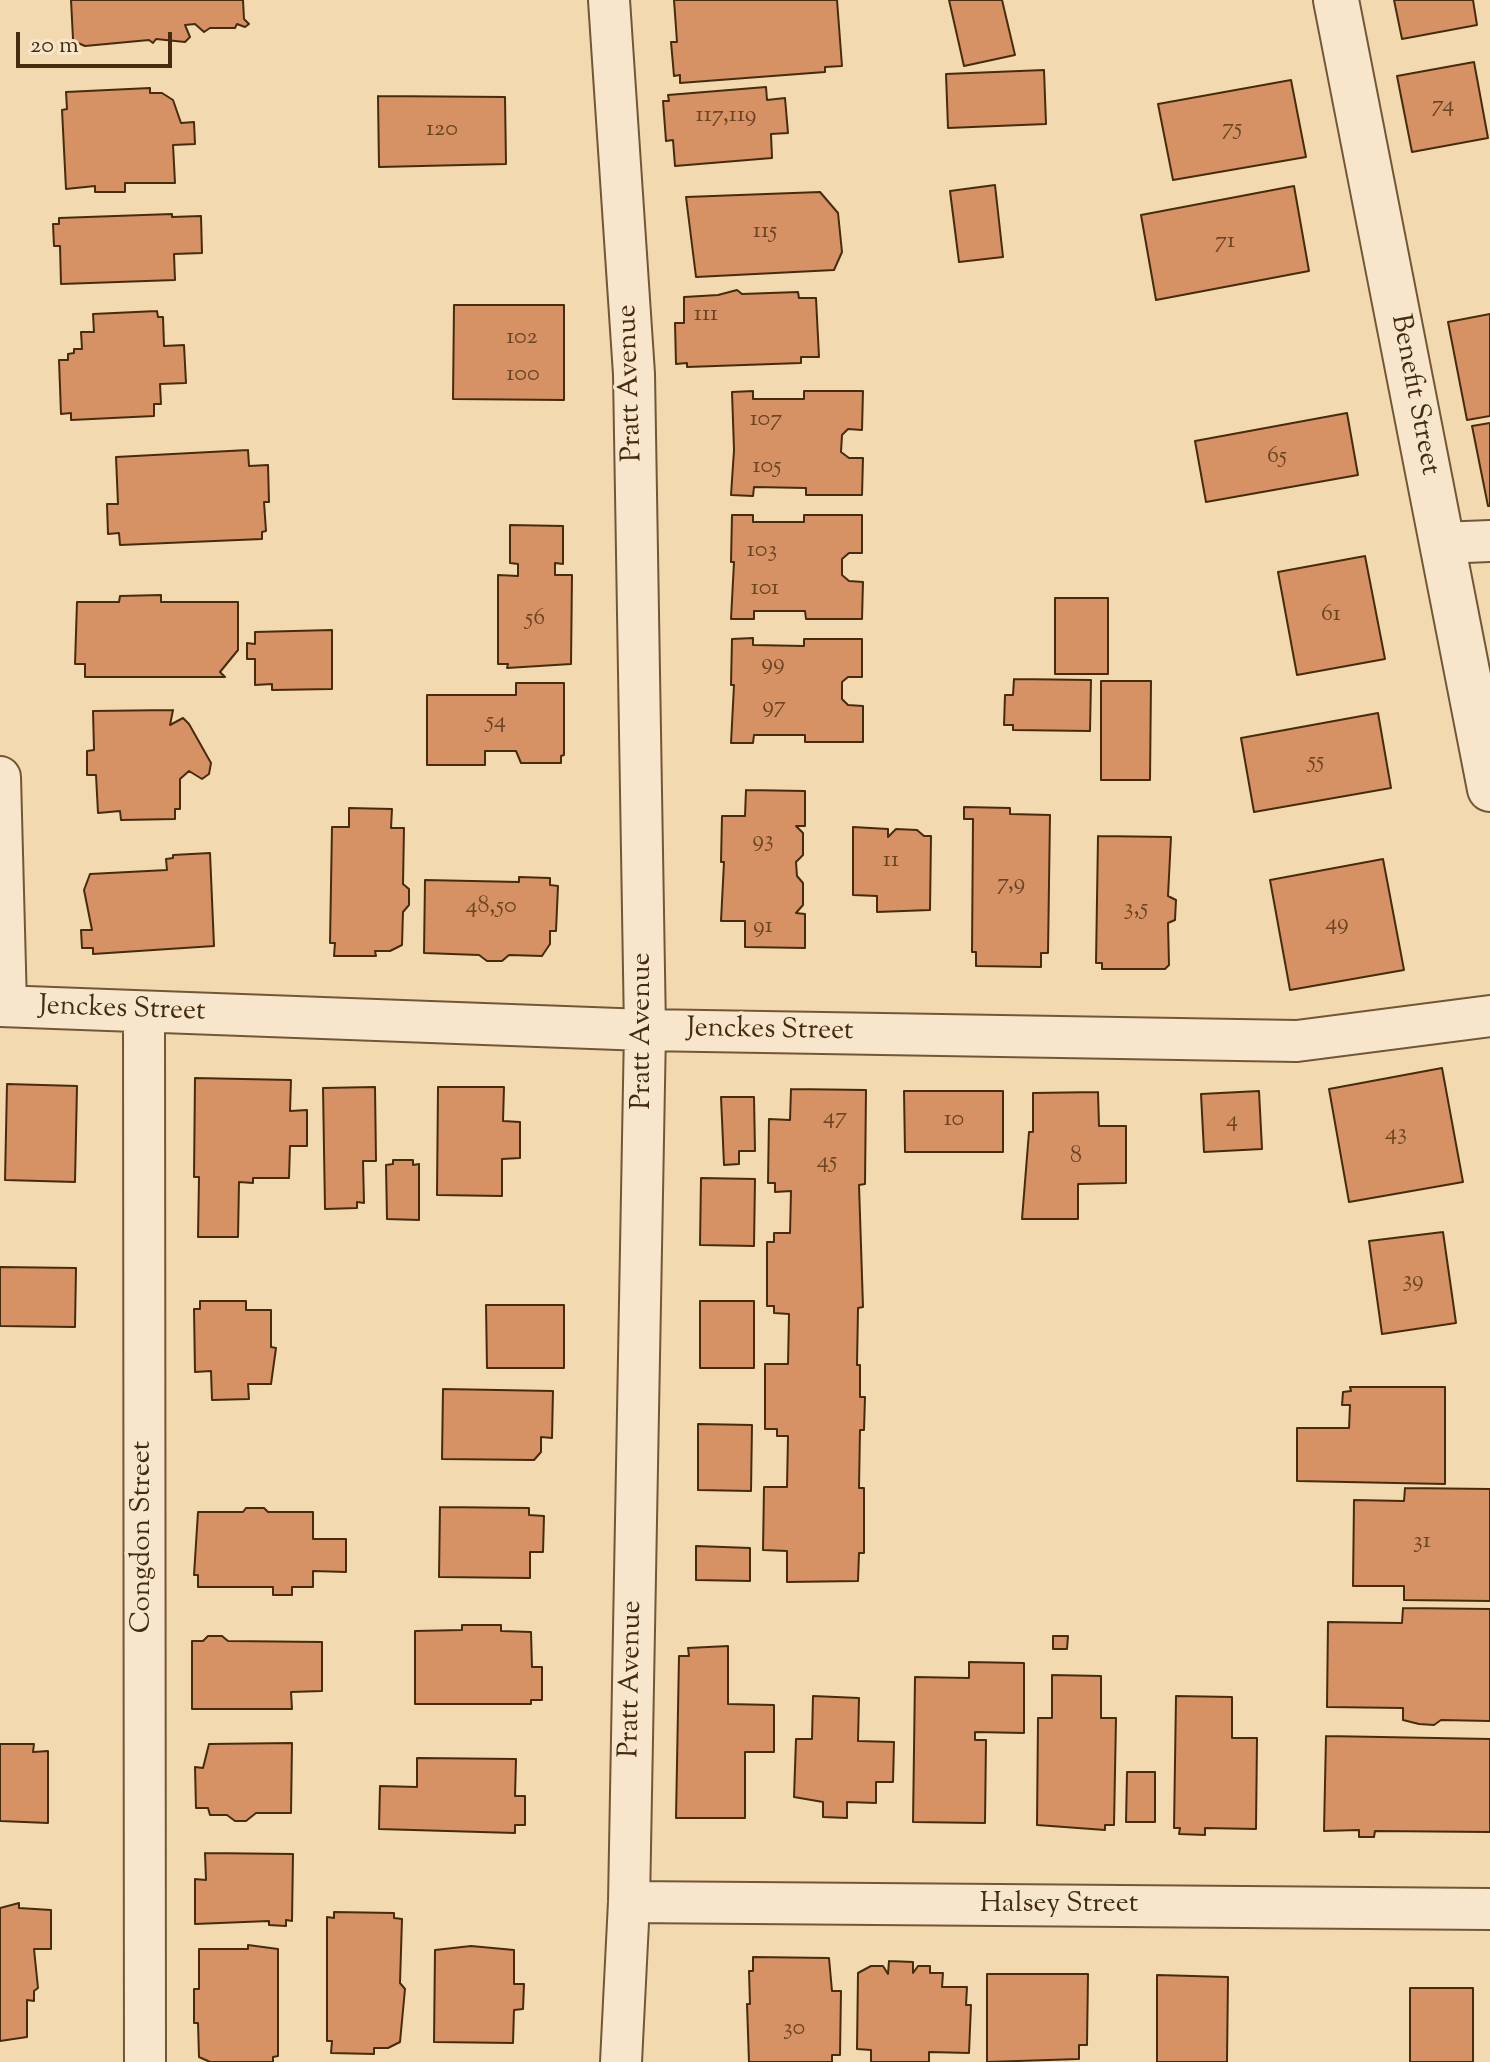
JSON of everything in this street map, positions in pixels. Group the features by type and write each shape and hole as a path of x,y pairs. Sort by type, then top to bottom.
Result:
{"street":[{"name":"Pratt Avenue","path":"609,0 634,374 645,1030 629,1902 621,2062"},
{"name":"Benefit Street","path":"1336,0 1490,789"},
{"path":"1441,543 1490,541"},
{"path":"0,777 3,1006"},
{"name":"Jenckes Street","path":"3,1006 645,1030 1297,1041 1490,1016"},
{"name":"Congdon Street","path":"144,1013 145,2062"},
{"name":"Halsey Street","path":"629,1902 1490,1909"}],"building":[{"path":"71,0 243,0 244,19 249,24 245,27 237,24 235,28 210,28 204,32 195,24 185,25 190,37 185,42 156,39 153,43 149,40 85,46 78,43 75,46 70,43 73,39"},
{"path":"674,0 837,0 842,66 825,67 825,72 680,83 680,75 674,76 671,42 677,42"},
{"path":"949,0 1002,0 1015,55 964,66"},
{"path":"1394,0 1473,0 1477,25 1402,39"},
{"path":"1474,62 1488,138 1412,152 1397,76"},
{"path":"1044,70 1046,124 948,128 946,74"},
{"path":"1291,80 1306,157 1173,180 1158,104"},
{"path":"766,87 767,100 785,98 788,133 771,134 772,158 675,166 673,140 666,141 663,101 669,101 668,95"},
{"path":"150,88 150,93 162,93 173,100 181,123 194,122 195,144 173,145 175,183 125,183 125,192 95,192 95,186 66,189 62,110 67,109 66,92"},
{"path":"378,96 505,97 506,164 379,167"},
{"path":"995,185 1003,257 959,262 950,191"},
{"path":"1294,186 1309,271 1156,300 1141,215"},
{"path":"820,192 838,213 842,252 834,270 696,277 686,197"},
{"path":"172,214 172,217 201,216 202,253 174,254 175,280 61,284 60,246 54,246 53,224 59,224 59,218"},
{"path":"737,290 742,294 798,292 799,298 816,298 819,357 801,357 801,363 687,367 687,363 676,364 675,323 684,323 684,297 718,295"},
{"path":"454,305 564,305 564,400 453,399"},
{"path":"157,311 158,317 163,317 164,346 184,345 186,383 160,384 161,404 154,404 154,416 71,420 71,413 61,414 59,360 68,360 68,354 74,353 74,349 82,349 81,332 94,332 93,314"},
{"path":"1490,314 1490,416 1467,420 1448,322"},
{"path":"753,391 753,399 804,399 804,391 863,391 862,430 848,429 842,435 841,452 849,458 863,458 862,495 806,495 806,488 754,487 753,496 731,495 734,450 732,392"},
{"path":"1347,413 1358,475 1206,502 1195,441"},
{"path":"1490,423 1490,506 1488,506 1472,426"},
{"path":"248,450 249,466 268,465 269,502 264,502 266,531 262,532 262,539 120,545 119,533 108,534 107,504 118,504 116,457"},
{"path":"732,515 753,515 753,522 804,522 804,515 862,515 862,553 849,553 842,559 842,575 849,581 863,582 862,619 806,619 805,611 754,611 754,619 731,619 734,562 731,562"},
{"path":"510,525 563,526 563,564 555,563 555,575 572,575 571,664 507,668 508,664 498,664 498,575 518,576 518,564 510,563"},
{"path":"1365,556 1385,659 1297,675 1278,572"},
{"path":"161,595 161,602 238,602 238,650 220,672 225,677 85,677 85,664 75,664 77,602 119,602 120,596"},
{"path":"1055,598 1108,598 1108,674 1055,674"},
{"path":"332,630 332,689 272,690 272,684 255,685 255,659 247,659 247,643 255,644 255,632"},
{"path":"753,638 753,645 804,646 804,639 862,639 862,677 848,677 842,682 842,699 848,705 863,706 863,742 805,742 805,735 754,735 753,743 731,743 734,685 731,685 732,639"},
{"path":"1014,679 1091,680 1090,731 1013,730 1013,725 1004,725 1005,695 1013,695"},
{"path":"1101,681 1151,681 1150,780 1101,780"},
{"path":"516,683 564,683 564,755 561,756 561,763 521,763 516,751 485,751 485,765 427,765 427,695 516,695"},
{"path":"173,710 170,725 183,718 189,724 211,763 209,774 202,779 189,771 180,779 180,809 175,809 175,819 121,820 120,811 98,813 96,775 87,775 87,751 94,750 93,711"},
{"path":"1378,713 1391,788 1254,812 1241,738"},
{"path":"746,790 805,791 805,826 796,826 803,833 803,855 796,862 797,876 803,883 803,905 796,913 805,914 805,948 745,947 745,921 721,921 724,862 721,862 722,816 745,816"},
{"path":"964,807 1010,808 1010,814 1050,815 1048,953 1041,953 1041,967 976,966 976,952 972,952 973,819 964,819"},
{"path":"349,808 392,809 391,828 404,828 403,884 409,889 409,905 403,912 402,945 390,951 375,951 376,956 334,956 335,943 330,943 332,827 349,827"},
{"path":"853,827 888,829 888,837 896,829 917,830 924,836 931,836 930,910 877,912 877,896 853,895"},
{"path":"1098,836 1171,837 1168,896 1176,900 1175,920 1168,923 1169,965 1165,969 1102,969 1102,963 1096,963"},
{"path":"210,853 214,946 93,954 93,948 82,948 81,930 92,930 84,890 90,874 167,870 166,859 173,858 173,855"},
{"path":"1383,859 1404,970 1290,990 1270,880"},
{"path":"519,877 550,878 550,885 558,886 556,931 550,931 550,944 542,956 509,955 502,961 487,961 479,955 424,953 425,880 519,882"},
{"path":"1442,1068 1463,1182 1349,1202 1329,1089"},
{"path":"195,1078 291,1080 290,1111 307,1110 307,1146 290,1146 289,1178 253,1178 253,1183 239,1182 238,1237 198,1237 199,1177 194,1177"},
{"path":"7,1084 77,1086 75,1182 5,1180"},
{"path":"375,1087 376,1161 363,1161 364,1203 357,1202 357,1208 325,1209 323,1088"},
{"path":"438,1087 504,1087 503,1121 520,1122 520,1158 502,1159 502,1196 437,1195"},
{"path":"791,1089 866,1090 865,1184 859,1185 863,1307 858,1308 857,1365 860,1365 860,1397 865,1397 864,1430 860,1430 859,1488 864,1488 864,1553 859,1553 858,1581 787,1582 787,1551 763,1550 764,1487 787,1487 788,1436 777,1436 777,1429 765,1429 765,1364 788,1364 789,1314 774,1313 774,1306 767,1306 767,1242 774,1242 774,1233 790,1233 791,1191 775,1192 775,1183 768,1183 769,1119 790,1120"},
{"path":"904,1091 1003,1091 1003,1152 905,1152"},
{"path":"1259,1091 1262,1149 1204,1152 1201,1094"},
{"path":"1098,1092 1099,1126 1126,1126 1126,1183 1078,1184 1078,1219 1022,1219 1029,1132 1033,1132 1033,1093"},
{"path":"721,1097 754,1097 755,1151 739,1151 739,1164 724,1165"},
{"path":"393,1160 413,1160 413,1165 419,1164 419,1220 387,1219 386,1165 393,1164"},
{"path":"701,1178 755,1179 754,1246 700,1245"},
{"path":"1443,1232 1456,1323 1382,1334 1369,1241"},
{"path":"0,1267 76,1268 75,1327 0,1326"},
{"path":"200,1301 246,1301 246,1310 271,1310 271,1347 276,1348 271,1384 248,1384 249,1399 212,1400 211,1371 195,1372 194,1309 200,1309"},
{"path":"700,1301 754,1301 754,1368 700,1368"},
{"path":"486,1305 564,1305 564,1368 487,1368"},
{"path":"1350,1387 1445,1387 1445,1484 1297,1481 1297,1428 1349,1428 1350,1405 1342,1405 1343,1392 1351,1391"},
{"path":"443,1389 553,1391 552,1438 541,1437 541,1452 534,1460 442,1459"},
{"path":"698,1424 752,1425 751,1491 698,1490"},
{"path":"1405,1488 1490,1489 1490,1601 1404,1600 1404,1586 1353,1586 1354,1500 1404,1501"},
{"path":"440,1507 529,1508 529,1515 544,1516 543,1552 530,1552 530,1578 439,1577"},
{"path":"246,1508 264,1508 268,1512 313,1512 313,1539 346,1539 346,1572 313,1571 313,1587 292,1587 292,1595 273,1595 273,1587 198,1587 198,1575 194,1575 198,1512 243,1512"},
{"path":"696,1546 750,1548 750,1581 696,1580"},
{"path":"1403,1608 1490,1609 1490,1721 1441,1720 1434,1725 1419,1724 1403,1720 1403,1708 1327,1707 1328,1622 1402,1623"},
{"path":"462,1625 501,1625 501,1631 531,1632 532,1667 542,1667 542,1700 531,1700 531,1704 415,1704 415,1631 462,1630"},
{"path":"208,1636 222,1636 228,1641 322,1642 322,1691 291,1692 292,1709 192,1709 192,1641 203,1641"},
{"path":"1053,1636 1068,1636 1067,1649 1053,1649"},
{"path":"728,1646 728,1704 774,1705 774,1752 745,1752 745,1818 676,1818 679,1656 689,1656 688,1648"},
{"path":"969,1662 1024,1663 1024,1733 975,1732 975,1740 986,1740 985,1823 913,1822 915,1677 969,1678"},
{"path":"1052,1675 1101,1676 1101,1718 1116,1718 1114,1825 1105,1825 1105,1830 1037,1825 1038,1718 1052,1718"},
{"path":"813,1696 859,1698 858,1741 894,1742 893,1782 876,1782 876,1803 847,1802 847,1818 823,1817 823,1802 794,1797 796,1739 812,1739"},
{"path":"1176,1696 1232,1697 1232,1738 1257,1738 1256,1829 1205,1828 1205,1835 1179,1834 1180,1828 1174,1828"},
{"path":"1326,1736 1490,1739 1490,1832 1375,1831 1374,1837 1359,1837 1359,1830 1324,1831"},
{"path":"292,1743 291,1813 256,1813 246,1821 235,1821 227,1815 210,1815 208,1808 196,1808 195,1767 203,1768 209,1744"},
{"path":"0,1744 34,1744 33,1752 48,1751 48,1823 0,1821"},
{"path":"417,1758 516,1759 515,1796 525,1796 525,1825 515,1825 515,1833 379,1829 380,1786 417,1787"},
{"path":"1127,1772 1155,1772 1155,1822 1126,1822"},
{"path":"205,1853 293,1854 292,1921 286,1920 286,1926 269,1925 269,1921 195,1924 195,1879 206,1880"},
{"path":"19,1903 19,1908 51,1910 51,1949 34,1949 38,1988 34,1991 34,2001 27,2000 27,2037 0,2041 0,1908"},
{"path":"334,1912 394,1913 394,1918 402,1919 400,1983 405,1989 400,2042 388,2048 374,2048 374,2054 331,2053 332,2041 327,2041 327,1917 334,1918"},
{"path":"248,1945 278,1949 278,2056 273,2057 273,2062 210,2062 199,2057 198,2023 194,2023 194,1989 199,1989 199,1949 248,1949"},
{"path":"471,1946 514,1950 514,1984 524,1984 523,2009 514,2010 513,2043 434,2042 435,1950"},
{"path":"753,1957 829,1958 832,1991 841,1991 840,2055 832,2055 832,2062 749,2062 747,2004 750,2004 749,1971 753,1971"},
{"path":"889,1961 913,1962 913,1973 918,1966 930,1966 930,1973 943,1973 942,1987 967,1987 966,2005 971,2005 969,2053 929,2052 929,2062 871,2062 871,2050 857,2049 858,1973 871,1966 883,1966 888,1974"},
{"path":"987,1974 1088,1974 1087,2045 1079,2045 1079,2059 987,2062"},
{"path":"1157,1975 1228,1977 1227,2062 1157,2062"},
{"path":"1410,1988 1473,1988 1473,2062 1410,2062"}]}
